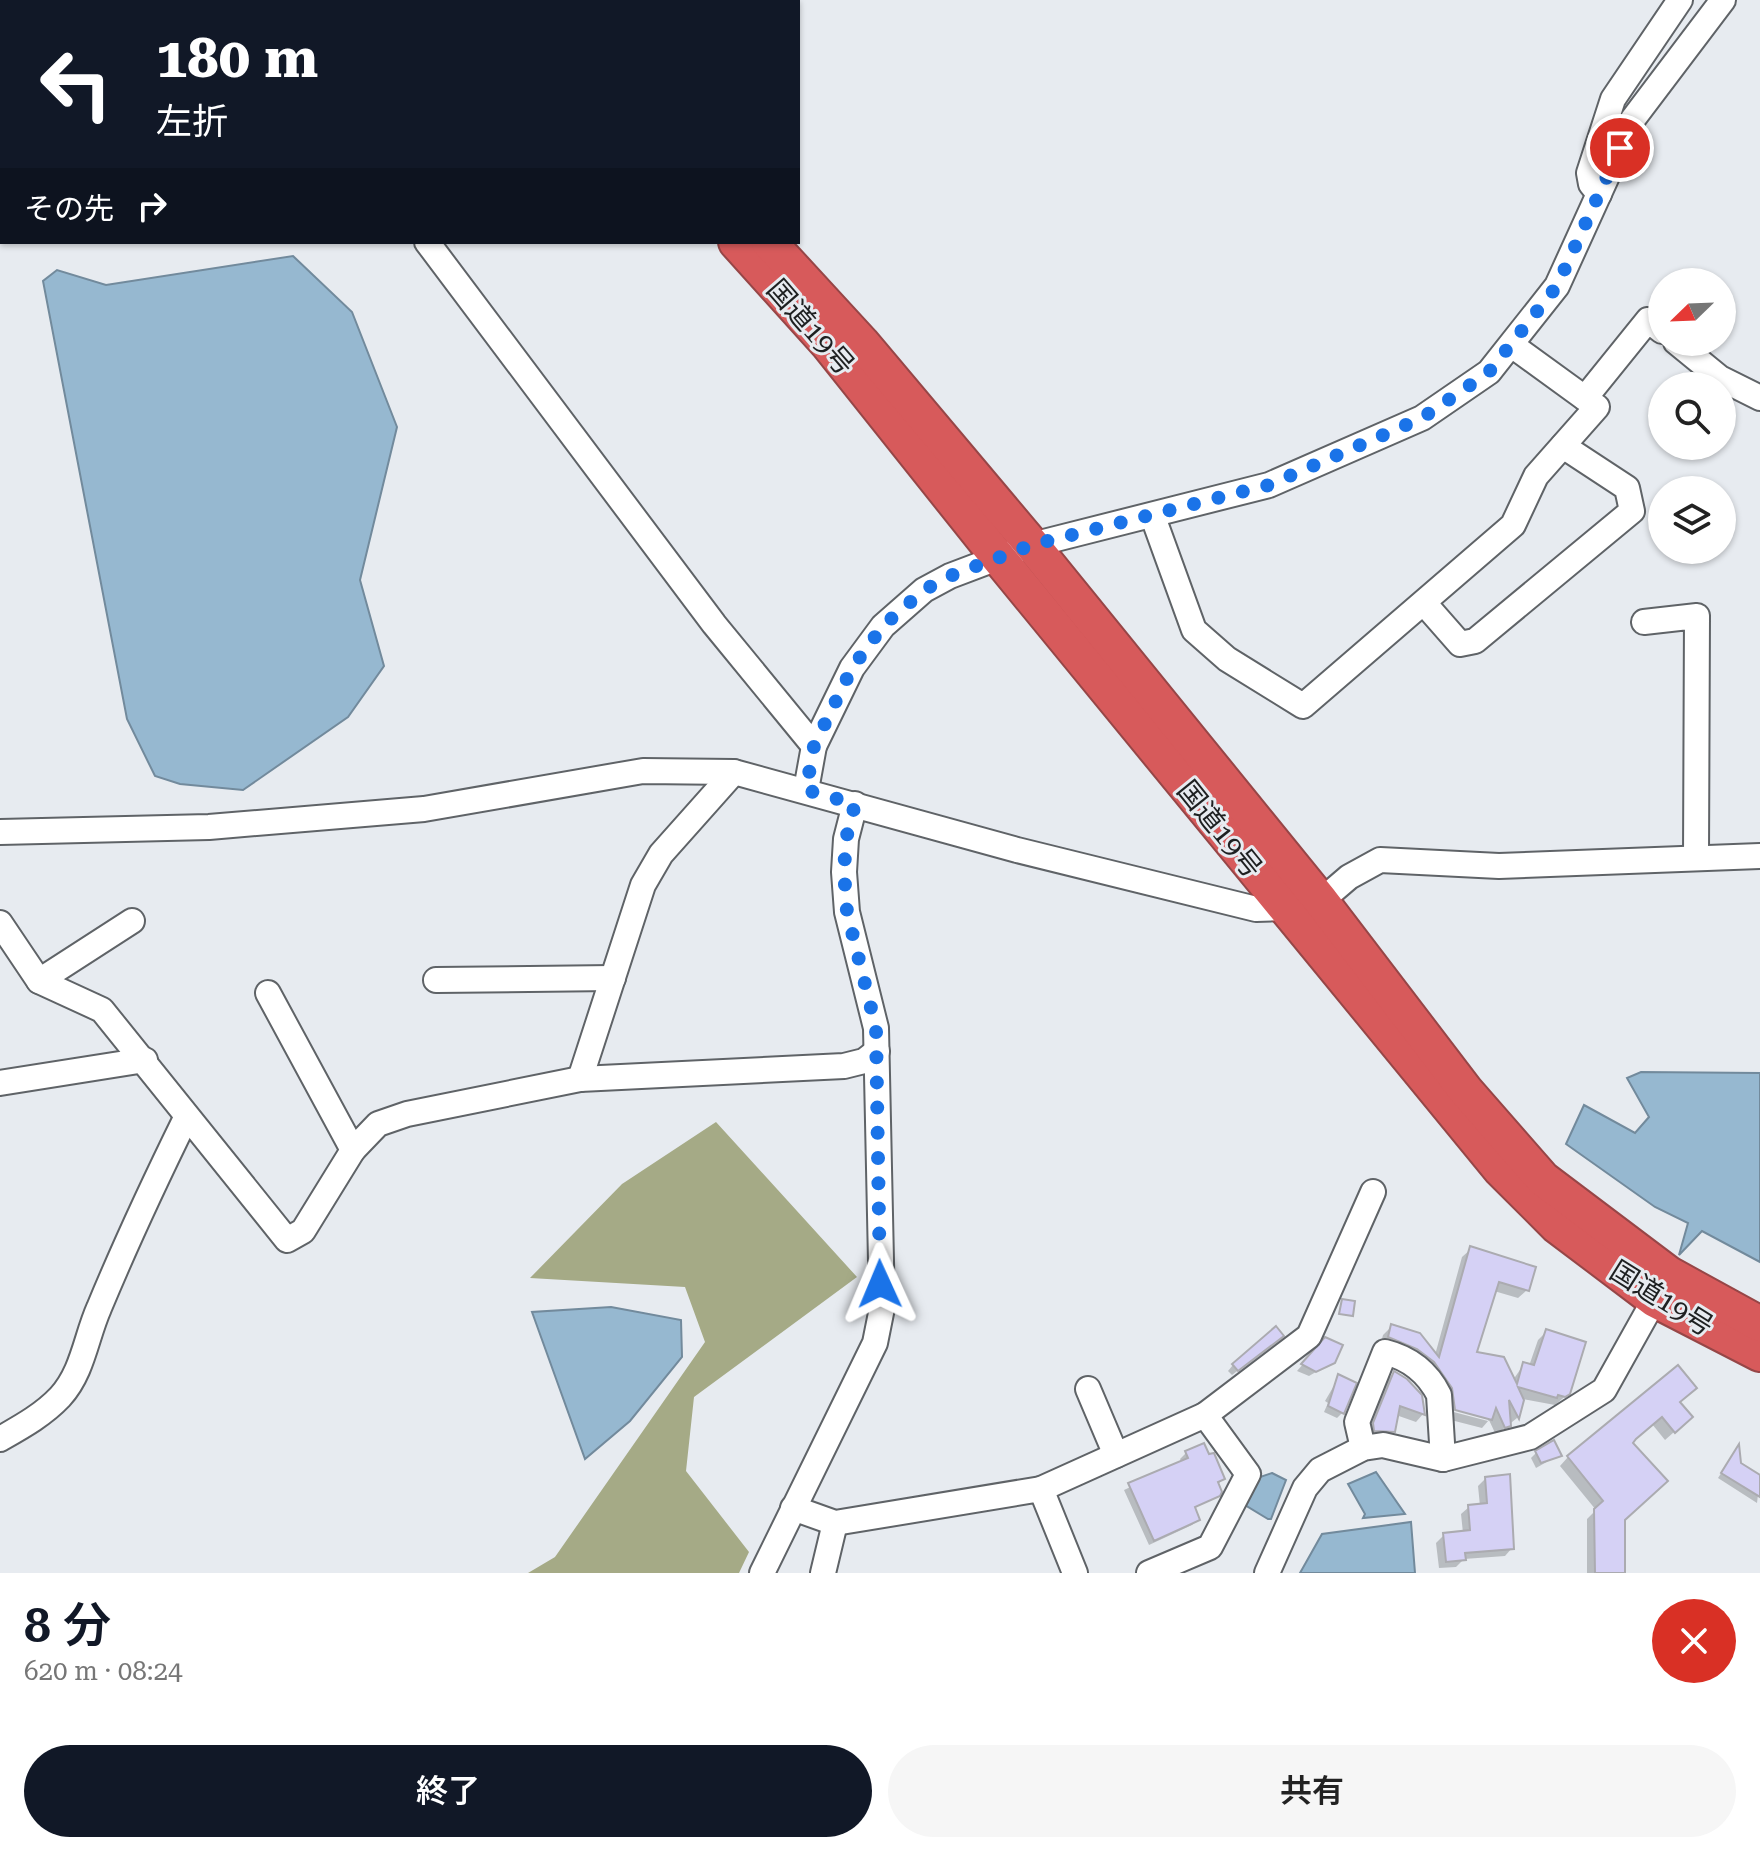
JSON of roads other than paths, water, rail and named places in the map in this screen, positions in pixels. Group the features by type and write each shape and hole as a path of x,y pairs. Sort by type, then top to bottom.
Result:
{"highway":[{"name":"国道19号","path":"738,244 827,343 1284,908 1476,1142 1530,1201 1584,1248 1662,1287 1760,1324"},
{"name":"国道19号","path":"771,244 862,343 1032,545 1321,901 1466,1091 1543,1179 1662,1287 1760,1354"}],"street":[{"path":"1599,194 1591,184 1589,173 1613,99 1680,0"},
{"path":"806,790 814,746 852,668 883,626 924,590 997,556 1032,545 1153,517 1269,485 1422,418 1489,372 1513,346 1557,286 1633,119 1723,0"},
{"path":"429,244 714,624 814,746"},
{"path":"1585,398 1648,320"},
{"path":"1153,517 1194,630 1227,659 1303,706 1513,525 1536,476 1597,407 1513,346"},
{"path":"1693,356 1720,378 1760,398"},
{"path":"1424,603 1460,644 1475,641 1632,511 1627,488 1563,446"},
{"path":"1644,622 1697,616 1696,857"},
{"path":"0,832 209,827 424,809 643,771 734,772 1017,850 1241,905 1284,908"},
{"path":"580,1079 643,885 661,854 734,772"},
{"path":"762,1573 875,1343 882,1308 876,1028 847,912 845,861 855,804"},
{"path":"1321,901 1349,877 1380,860 1499,866 1760,856"},
{"path":"39,981 132,921"},
{"path":"0,923 39,981 102,1010 287,1240 303,1231 353,1150 378,1124 407,1114 580,1079 844,1066 864,1061 877,1051"},
{"path":"436,980 613,978"},
{"path":"268,993 353,1150"},
{"path":"0,1083 145,1060"},
{"path":"0,1439 61,1396 81,1364 92,1325 138,1216 186,1118"},
{"path":"793,1508 835,1523 1041,1489 1205,1415 1309,1336 1373,1192"},
{"path":"1267,1573 1305,1488 1320,1470 1363,1448 1383,1445 1443,1459 1530,1437 1604,1390 1662,1287"},
{"path":"1363,1448 1357,1422 1385,1352 1409,1358 1435,1387 1439,1395 1443,1459"},
{"path":"1088,1389 1116,1455"},
{"path":"1149,1573 1210,1547 1248,1474 1205,1415"},
{"path":"0,1416 24,1425"},
{"path":"1041,1489 1075,1573"},
{"path":"823,1573 835,1523"}],"water":[{"path":"293,256 352,312 397,427 360,580 384,666 348,717 243,790 180,784 155,776 127,719 43,281 57,270 106,285"},
{"path":"1641,1072 1760,1073 1760,1262 1702,1231 1679,1255 1688,1223 1655,1207 1566,1144 1584,1105 1635,1133 1649,1117 1627,1078"},
{"path":"611,1307 681,1320 682,1357 630,1421 585,1459 532,1312"},
{"path":"1376,1472 1405,1514 1363,1518 1365,1514 1348,1484"},
{"path":"1272,1473 1286,1480 1271,1519 1268,1519 1245,1505 1257,1478"},
{"path":"1411,1522 1415,1573 1300,1573 1322,1534"}]}
